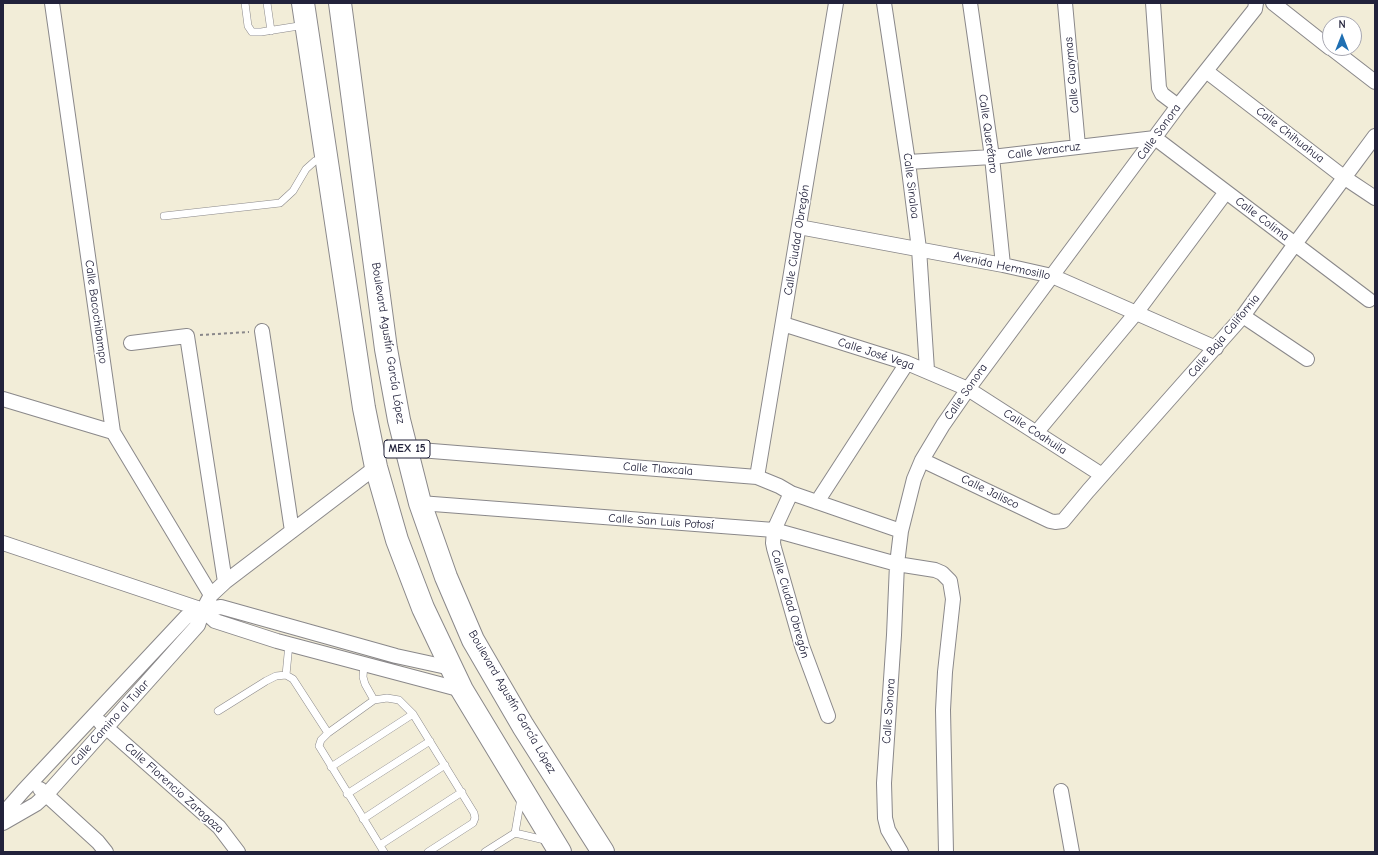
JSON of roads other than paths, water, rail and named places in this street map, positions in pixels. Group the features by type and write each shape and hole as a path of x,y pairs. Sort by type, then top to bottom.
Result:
{"main road":[{"name":"MEX 15","path":"303,3 364,408 376,467 400,547 423,608 462,690 522,791 558,847"},
{"name":"Boulevard Agustín García López","path":"340,3 386,349 399,420 420,503 446,577 473,640 523,726 603,852"},
{"path":"316,92 323,105 336,140 343,142 358,140"}],"street":[{"name":"Calle Bacochibampo","path":"52,3 113,432 211,595"},
{"name":"Calle Ciudad Obregón","path":"757,477 836,3"},
{"name":"Calle Sinaloa","path":"884,3 908,162 919,249 927,370"},
{"name":"Calle Querétaro","path":"970,3 992,157 1003,265"},
{"name":"Calle Guaymas","path":"1065,3 1078,146"},
{"path":"1153,3 1159,88 1162,94 1178,106"},
{"path":"1272,3 1322,42"},
{"name":"Calle Sonora","path":"901,852 888,830 885,818 884,783 894,636 897,564 901,530 914,479 922,460 943,425 968,389 1178,106 1256,6 1272,3"},
{"path":"1341,56 1375,82"},
{"name":"Calle Chihuahua","path":"1206,71 1345,178 1375,198"},
{"name":"Calle Baja California","path":"1059,522 1063,521 1067,517 1102,475 1243,316 1375,136"},
{"name":"Calle Veracruz","path":"908,162 992,157 1155,138"},
{"name":"Calle Colima","path":"1155,138 1369,300"},
{"path":"1036,433 1136,313 1226,192"},
{"name":"Avenida Hermosillo","path":"799,227 1003,265 1052,276 1216,348"},
{"path":"1243,316 1306,359"},
{"name":"Calle José Vega","path":"783,324 927,370 968,389"},
{"path":"262,331 292,531"},
{"path":"132,343 187,336 225,582"},
{"path":"816,502 907,363"},
{"name":"Calle Coahuila","path":"968,389 1102,475"},
{"path":"3,399 113,432"},
{"name":"Calle Tlaxcala","path":"407,449 757,477 779,486 791,493 901,530"},
{"name":"Calle Jalisco","path":"922,460 1050,521 1059,522"},
{"name":"Calle Camino al Tular","path":"3,823 31,807 46,795 198,625 203,610 211,595 225,582 376,467"},
{"name":"Calle Ciudad Obregón","path":"791,493 774,530 773,543 802,646 828,716"},
{"name":"Calle San Luis Potosí","path":"420,503 774,530 897,564 935,570 942,573 950,581 953,599 945,672 943,710 946,852"},
{"path":"3,543 203,610 215,621 289,644 462,690"},
{"path":"203,610 221,607 396,656 451,668"},
{"name":"Calle Camino al Tular","path":"3,814 32,781 186,617 203,610"},
{"path":"305,648 309,632"},
{"name":"Calle Florencio Zaragoza","path":"93,716 219,827 238,852"},
{"path":"32,781 98,842 106,852"},
{"path":"1061,791 1072,852"}],"lane":[{"path":"245,3 248,26 252,32 306,25"},
{"path":"267,3 271,30"},
{"path":"164,216 280,203 293,191 306,169 315,161 326,158"},
{"path":"286,675 289,644"},
{"path":"364,664 363,677 365,684 374,700"},
{"path":"218,711 266,681 276,676 286,675 294,679 328,733"},
{"path":"428,852 468,827 474,821 475,816 472,808 462,792 445,765 430,741 413,714 399,700 387,698 374,700 328,733 321,740 319,746 382,849 462,792"},
{"path":"331,767 413,714"},
{"path":"348,794 430,741"},
{"path":"363,819 445,765"},
{"path":"485,852 515,833 522,791"},
{"path":"515,833 558,847"}]}
